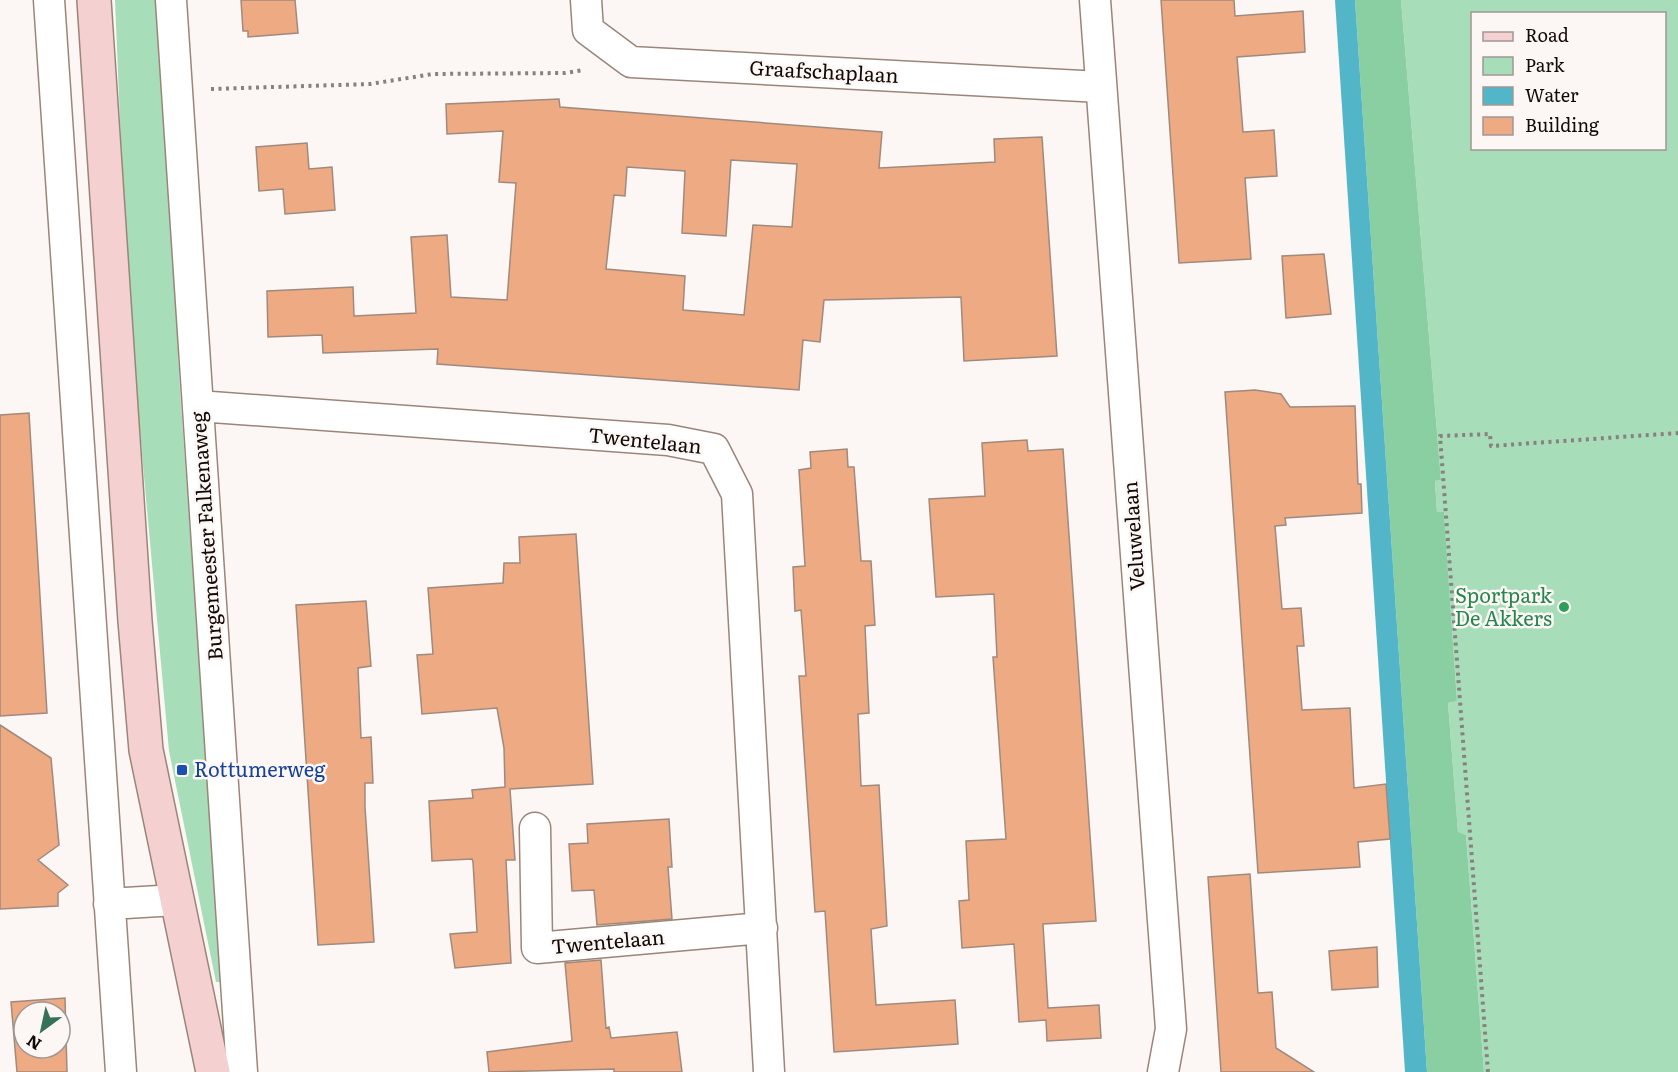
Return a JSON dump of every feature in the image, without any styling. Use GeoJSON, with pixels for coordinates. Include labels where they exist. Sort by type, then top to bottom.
{"type":"FeatureCollection","features":[{"type":"Feature","properties":{"kind":"street"},"geometry":{"type":"LineString","coordinates":[[49,0],[121,1072]]}},
{"type":"Feature","properties":{"kind":"street"},"geometry":{"type":"LineString","coordinates":[[94,0],[135,621],[146,750],[176,900],[197,987],[204,1040],[213,1072]]}},
{"type":"Feature","properties":{"kind":"street","name":"Burgemeester Falkenaweg"},"geometry":{"type":"LineString","coordinates":[[171,0],[242,1072]]}},
{"type":"Feature","properties":{"kind":"street"},"geometry":{"type":"LineString","coordinates":[[586,0],[588,30],[631,62]]}},
{"type":"Feature","properties":{"kind":"street","name":"Veluwelaan"},"geometry":{"type":"LineString","coordinates":[[1095,0],[1171,1029],[1163,1072]]}},
{"type":"Feature","properties":{"kind":"street","name":"Graafschaplaan"},"geometry":{"type":"LineString","coordinates":[[631,62],[1101,87]]}},
{"type":"Feature","properties":{"kind":"street","name":"Twentelaan"},"geometry":{"type":"LineString","coordinates":[[198,406],[668,441],[714,449],[737,494],[769,1072]]}},
{"type":"Feature","properties":{"kind":"street","name":"Twentelaan"},"geometry":{"type":"LineString","coordinates":[[535,828],[537,948],[762,928]]}},
{"type":"Feature","properties":{"kind":"street"},"geometry":{"type":"LineString","coordinates":[[109,904],[176,900]]}},
{"type":"Feature","properties":{"kind":"street"},"geometry":{"type":"LineString","coordinates":[[194,1072],[204,1040]]}},
{"type":"Feature","properties":{"kind":"path"},"geometry":{"type":"LineString","coordinates":[[177,91],[370,84],[433,74],[565,73],[631,62]]}},
{"type":"Feature","properties":{"kind":"path"},"geometry":{"type":"LineString","coordinates":[[1488,1072],[1440,436],[1490,434],[1491,446],[1678,433]]}},
{"type":"Feature","properties":{"kind":"green space"},"geometry":{"type":"Polygon","coordinates":[[[115,0],[161,0],[180,390],[222,982],[216,982],[169,751],[136,388],[122,169],[115,0]]]}},
{"type":"Feature","properties":{"kind":"green space"},"geometry":{"type":"Polygon","coordinates":[[[1355,0],[1401,0],[1441,480],[1435,481],[1437,512],[1444,512],[1457,701],[1448,703],[1458,832],[1466,835],[1484,1072],[1427,1072],[1355,0]]]}},
{"type":"Feature","properties":{"kind":"green space","name":"Sportpark De Akkers"},"geometry":{"type":"Polygon","coordinates":[[[1401,0],[1678,0],[1678,1072],[1484,1072],[1466,835],[1458,833],[1448,703],[1457,701],[1444,512],[1437,512],[1435,481],[1441,480],[1401,0]]]}},
{"type":"Feature","properties":{"kind":"water"},"geometry":{"type":"Polygon","coordinates":[[[1335,0],[1355,0],[1427,1072],[1405,1072],[1335,0]]]}},
{"type":"Feature","properties":{"kind":"building"},"geometry":{"type":"Polygon","coordinates":[[[241,0],[295,0],[298,33],[248,37],[248,31],[243,31],[241,0]]]}},
{"type":"Feature","properties":{"kind":"building"},"geometry":{"type":"Polygon","coordinates":[[[1161,0],[1234,0],[1235,16],[1303,11],[1305,52],[1237,57],[1243,132],[1274,130],[1277,176],[1245,178],[1251,259],[1179,263],[1161,0]]]}},
{"type":"Feature","properties":{"kind":"building"},"geometry":{"type":"Polygon","coordinates":[[[559,99],[560,107],[882,132],[879,168],[995,162],[994,139],[1042,137],[1057,356],[964,361],[961,297],[824,300],[820,342],[803,340],[799,390],[437,364],[438,349],[323,353],[322,335],[268,337],[267,291],[353,287],[354,316],[416,313],[411,237],[447,235],[451,297],[507,300],[516,183],[499,182],[503,131],[447,134],[446,104],[559,99]],[[731,160],[726,236],[682,233],[685,171],[627,167],[625,196],[614,195],[606,269],[685,276],[683,310],[744,315],[753,225],[792,227],[797,164],[731,160]]]}},
{"type":"Feature","properties":{"kind":"building"},"geometry":{"type":"Polygon","coordinates":[[[307,143],[309,169],[332,167],[335,210],[285,214],[283,189],[259,191],[256,147],[307,143]]]}},
{"type":"Feature","properties":{"kind":"building"},"geometry":{"type":"Polygon","coordinates":[[[1324,254],[1331,314],[1286,318],[1282,256],[1324,254]]]}},
{"type":"Feature","properties":{"kind":"building"},"geometry":{"type":"Polygon","coordinates":[[[1255,390],[1281,394],[1290,407],[1355,406],[1358,484],[1361,484],[1362,513],[1285,518],[1286,525],[1275,526],[1282,609],[1301,608],[1304,646],[1297,646],[1302,710],[1350,708],[1354,788],[1386,784],[1390,839],[1358,842],[1360,867],[1258,873],[1225,392],[1255,390]]]}},
{"type":"Feature","properties":{"kind":"building"},"geometry":{"type":"Polygon","coordinates":[[[29,413],[47,713],[0,716],[0,415],[29,413]]]}},
{"type":"Feature","properties":{"kind":"building"},"geometry":{"type":"Polygon","coordinates":[[[1027,440],[1028,451],[1063,449],[1096,921],[1043,924],[1048,1008],[1099,1005],[1101,1038],[1047,1041],[1046,1020],[1019,1022],[1014,944],[962,948],[959,901],[969,900],[966,841],[1006,839],[993,657],[997,657],[994,594],[936,597],[929,499],[985,496],[982,443],[1027,440]]]}},
{"type":"Feature","properties":{"kind":"building"},"geometry":{"type":"Polygon","coordinates":[[[847,449],[848,467],[854,467],[861,561],[871,561],[875,625],[865,626],[869,713],[858,714],[861,786],[879,785],[887,926],[871,929],[876,1005],[955,1000],[958,1044],[834,1052],[825,911],[815,912],[799,676],[806,676],[801,610],[795,611],[793,567],[805,566],[799,470],[811,468],[810,452],[847,449]]]}},
{"type":"Feature","properties":{"kind":"building"},"geometry":{"type":"Polygon","coordinates":[[[576,534],[593,784],[510,789],[515,860],[506,860],[511,963],[455,968],[450,934],[477,932],[473,862],[472,859],[432,861],[429,801],[473,798],[472,790],[505,787],[504,748],[497,708],[422,714],[417,655],[433,654],[428,588],[503,583],[504,563],[520,563],[519,537],[576,534]]]}},
{"type":"Feature","properties":{"kind":"building"},"geometry":{"type":"Polygon","coordinates":[[[366,601],[371,666],[358,668],[361,738],[371,737],[373,783],[365,783],[365,807],[374,942],[318,945],[296,605],[366,601]]]}},
{"type":"Feature","properties":{"kind":"building"},"geometry":{"type":"Polygon","coordinates":[[[0,725],[51,758],[59,845],[38,860],[68,885],[58,893],[58,906],[0,909],[0,725]]]}},
{"type":"Feature","properties":{"kind":"building"},"geometry":{"type":"Polygon","coordinates":[[[669,819],[672,867],[668,867],[672,919],[597,925],[594,890],[572,891],[569,844],[588,843],[587,824],[669,819]]]}},
{"type":"Feature","properties":{"kind":"building"},"geometry":{"type":"Polygon","coordinates":[[[1250,874],[1258,993],[1272,992],[1276,1048],[1314,1072],[1221,1072],[1208,877],[1250,874]]]}},
{"type":"Feature","properties":{"kind":"building"},"geometry":{"type":"Polygon","coordinates":[[[1377,947],[1378,987],[1332,990],[1329,951],[1377,947]]]}},
{"type":"Feature","properties":{"kind":"building"},"geometry":{"type":"Polygon","coordinates":[[[601,960],[606,1028],[609,1027],[611,1038],[677,1032],[682,1072],[614,1072],[614,1069],[489,1072],[487,1052],[572,1041],[565,963],[601,960]]]}},
{"type":"Feature","properties":{"kind":"building"},"geometry":{"type":"Polygon","coordinates":[[[65,998],[65,1000],[38,1000],[65,998]]]}},
{"type":"Feature","properties":{"kind":"building"},"geometry":{"type":"Polygon","coordinates":[[[16,1060],[67,1060],[67,1072],[17,1072],[16,1060]]]}},
{"type":"Feature","properties":{"kind":"place","name":"Sportpark De Akkers"},"geometry":{"type":"Point","coordinates":[1564,607]}},
{"type":"Feature","properties":{"kind":"place","name":"Rottumerweg"},"geometry":{"type":"Point","coordinates":[182,770]}}]}
